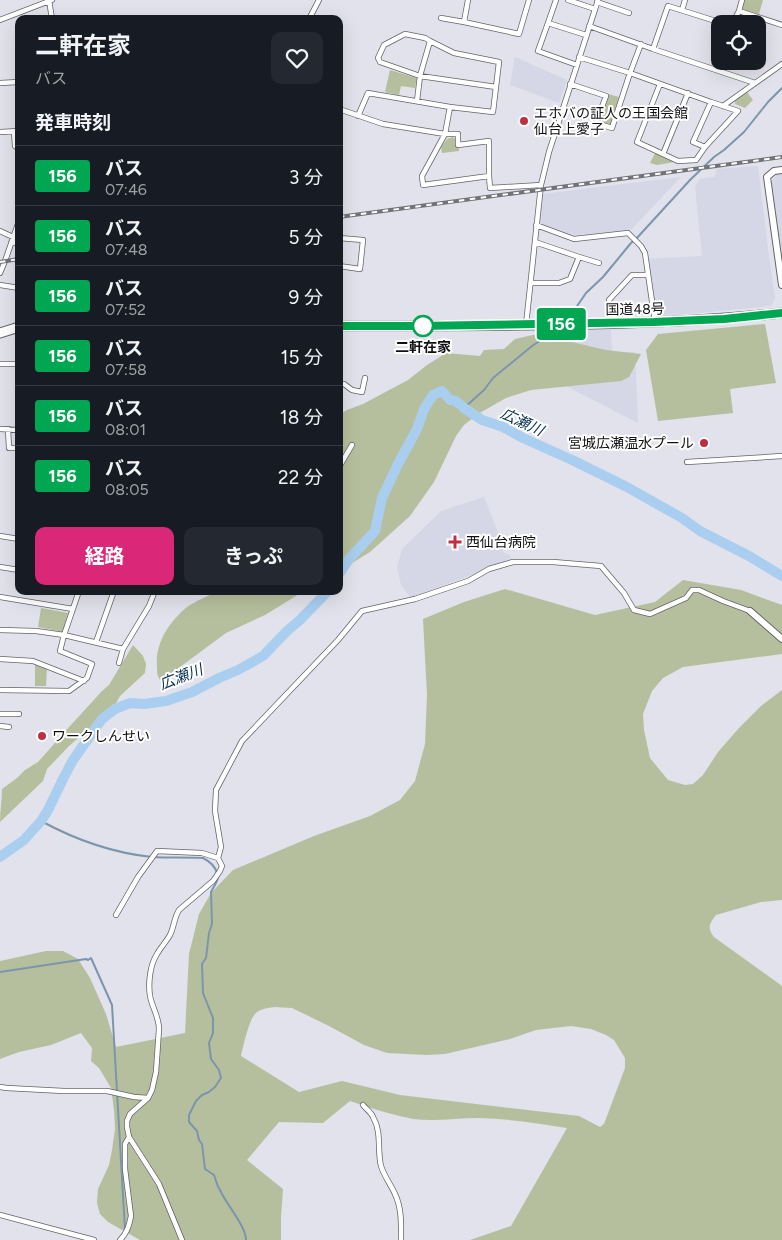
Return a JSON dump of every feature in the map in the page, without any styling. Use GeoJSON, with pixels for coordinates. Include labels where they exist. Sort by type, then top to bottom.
{"type":"FeatureCollection","features":[{"type":"Feature","properties":{"kind":"highway","name":"国道48号"},"geometry":{"type":"LineString","coordinates":[[343,326],[654,322],[724,319],[782,313]]}},
{"type":"Feature","properties":{"kind":"highway"},"geometry":{"type":"LineString","coordinates":[[0,333],[15,328]]}},
{"type":"Feature","properties":{"kind":"street"},"geometry":{"type":"LineString","coordinates":[[0,20],[50,0],[52,15]]}},
{"type":"Feature","properties":{"kind":"street"},"geometry":{"type":"LineString","coordinates":[[311,15],[319,0]]}},
{"type":"Feature","properties":{"kind":"street"},"geometry":{"type":"LineString","coordinates":[[464,22],[468,0]]}},
{"type":"Feature","properties":{"kind":"street"},"geometry":{"type":"LineString","coordinates":[[441,18],[519,34],[529,0]]}},
{"type":"Feature","properties":{"kind":"street"},"geometry":{"type":"LineString","coordinates":[[556,0],[538,52],[577,64]]}},
{"type":"Feature","properties":{"kind":"street"},"geometry":{"type":"LineString","coordinates":[[568,0],[595,9]]}},
{"type":"Feature","properties":{"kind":"street"},"geometry":{"type":"LineString","coordinates":[[682,10],[685,0]]}},
{"type":"Feature","properties":{"kind":"street"},"geometry":{"type":"LineString","coordinates":[[737,15],[742,0]]}},
{"type":"Feature","properties":{"kind":"street"},"geometry":{"type":"LineString","coordinates":[[526,324],[541,185],[549,152],[597,1],[629,13]]}},
{"type":"Feature","properties":{"kind":"street"},"geometry":{"type":"LineString","coordinates":[[653,49],[668,6],[711,19]]}},
{"type":"Feature","properties":{"kind":"street"},"geometry":{"type":"LineString","coordinates":[[739,11],[782,25]]}},
{"type":"Feature","properties":{"kind":"street"},"geometry":{"type":"LineString","coordinates":[[548,23],[586,35]]}},
{"type":"Feature","properties":{"kind":"street"},"geometry":{"type":"LineString","coordinates":[[589,26],[755,83]]}},
{"type":"Feature","properties":{"kind":"street"},"geometry":{"type":"LineString","coordinates":[[358,116],[368,93],[450,107],[493,112],[496,87],[499,62],[454,53],[425,38],[405,34],[384,45],[378,58],[380,62],[420,76],[496,87]]}},
{"type":"Feature","properties":{"kind":"street"},"geometry":{"type":"LineString","coordinates":[[416,101],[420,76],[430,41]]}},
{"type":"Feature","properties":{"kind":"street"},"geometry":{"type":"LineString","coordinates":[[570,84],[606,96],[596,123],[612,128],[641,44]]}},
{"type":"Feature","properties":{"kind":"street"},"geometry":{"type":"LineString","coordinates":[[579,57],[630,73],[738,111],[705,147],[696,160],[678,161],[636,142],[660,84]]}},
{"type":"Feature","properties":{"kind":"street"},"geometry":{"type":"LineString","coordinates":[[723,106],[782,64]]}},
{"type":"Feature","properties":{"kind":"street"},"geometry":{"type":"LineString","coordinates":[[0,84],[15,82]]}},
{"type":"Feature","properties":{"kind":"street"},"geometry":{"type":"LineString","coordinates":[[663,154],[688,93]]}},
{"type":"Feature","properties":{"kind":"street"},"geometry":{"type":"LineString","coordinates":[[705,147],[693,142],[711,102]]}},
{"type":"Feature","properties":{"kind":"street"},"geometry":{"type":"LineString","coordinates":[[450,107],[445,134],[422,176],[423,185],[490,176]]}},
{"type":"Feature","properties":{"kind":"street"},"geometry":{"type":"LineString","coordinates":[[343,110],[383,124],[445,134],[458,134],[458,145],[489,141],[490,188],[541,185]]}},
{"type":"Feature","properties":{"kind":"street"},"geometry":{"type":"LineString","coordinates":[[0,132],[15,132]]}},
{"type":"Feature","properties":{"kind":"street"},"geometry":{"type":"LineString","coordinates":[[782,170],[774,171],[768,177],[782,285]]}},
{"type":"Feature","properties":{"kind":"street"},"geometry":{"type":"LineString","coordinates":[[536,225],[574,239],[628,233],[645,252],[654,322]]}},
{"type":"Feature","properties":{"kind":"street"},"geometry":{"type":"LineString","coordinates":[[0,231],[13,237]]}},
{"type":"Feature","properties":{"kind":"street"},"geometry":{"type":"LineString","coordinates":[[0,273],[15,232]]}},
{"type":"Feature","properties":{"kind":"street"},"geometry":{"type":"LineString","coordinates":[[343,238],[363,240],[360,269],[343,267]]}},
{"type":"Feature","properties":{"kind":"street"},"geometry":{"type":"LineString","coordinates":[[11,243],[15,242]]}},
{"type":"Feature","properties":{"kind":"street"},"geometry":{"type":"LineString","coordinates":[[535,242],[599,263]]}},
{"type":"Feature","properties":{"kind":"street"},"geometry":{"type":"LineString","coordinates":[[531,283],[559,283],[570,279],[579,257]]}},
{"type":"Feature","properties":{"kind":"street"},"geometry":{"type":"LineString","coordinates":[[609,323],[609,300],[632,275],[648,275]]}},
{"type":"Feature","properties":{"kind":"street"},"geometry":{"type":"LineString","coordinates":[[0,285],[15,287]]}},
{"type":"Feature","properties":{"kind":"street"},"geometry":{"type":"LineString","coordinates":[[0,364],[15,364]]}},
{"type":"Feature","properties":{"kind":"street"},"geometry":{"type":"LineString","coordinates":[[343,384],[352,390],[362,392],[365,378]]}},
{"type":"Feature","properties":{"kind":"street"},"geometry":{"type":"LineString","coordinates":[[8,429],[9,448],[15,448]]}},
{"type":"Feature","properties":{"kind":"street"},"geometry":{"type":"LineString","coordinates":[[0,430],[15,430]]}},
{"type":"Feature","properties":{"kind":"street"},"geometry":{"type":"LineString","coordinates":[[343,460],[352,445]]}},
{"type":"Feature","properties":{"kind":"street"},"geometry":{"type":"LineString","coordinates":[[688,462],[782,456]]}},
{"type":"Feature","properties":{"kind":"street"},"geometry":{"type":"LineString","coordinates":[[0,536],[15,538]]}},
{"type":"Feature","properties":{"kind":"street"},"geometry":{"type":"LineString","coordinates":[[182,1240],[154,1176],[129,1138],[127,1127],[128,1117],[148,1098],[154,1083],[160,1036],[159,1024],[149,988],[152,962],[171,933],[176,914],[179,910],[209,886],[219,874],[222,866],[218,858],[221,847],[215,811],[216,790],[242,741],[338,640],[362,611],[415,599],[468,581],[489,569],[513,562],[553,562],[601,566],[624,593],[634,610],[650,614],[686,598],[692,590],[699,590],[750,611],[782,639]]}},
{"type":"Feature","properties":{"kind":"street"},"geometry":{"type":"LineString","coordinates":[[0,567],[15,569]]}},
{"type":"Feature","properties":{"kind":"street"},"geometry":{"type":"LineString","coordinates":[[0,690],[69,691],[88,678],[92,664],[60,651],[78,595]]}},
{"type":"Feature","properties":{"kind":"street"},"geometry":{"type":"LineString","coordinates":[[96,642],[113,595]]}},
{"type":"Feature","properties":{"kind":"street"},"geometry":{"type":"LineString","coordinates":[[119,663],[123,649],[154,595]]}},
{"type":"Feature","properties":{"kind":"street"},"geometry":{"type":"LineString","coordinates":[[0,597],[73,610]]}},
{"type":"Feature","properties":{"kind":"street"},"geometry":{"type":"LineString","coordinates":[[0,630],[36,631],[64,635],[123,649]]}},
{"type":"Feature","properties":{"kind":"street"},"geometry":{"type":"LineString","coordinates":[[0,660],[33,661],[84,681]]}},
{"type":"Feature","properties":{"kind":"street"},"geometry":{"type":"LineString","coordinates":[[0,714],[19,714]]}},
{"type":"Feature","properties":{"kind":"street"},"geometry":{"type":"LineString","coordinates":[[0,726],[9,727]]}},
{"type":"Feature","properties":{"kind":"street"},"geometry":{"type":"LineString","coordinates":[[116,915],[138,877],[157,851],[202,853],[218,858]]}},
{"type":"Feature","properties":{"kind":"street"},"geometry":{"type":"LineString","coordinates":[[0,1087],[107,1091],[148,1098]]}},
{"type":"Feature","properties":{"kind":"street"},"geometry":{"type":"LineString","coordinates":[[363,1105],[372,1115],[378,1129],[381,1164],[401,1211],[401,1240]]}},
{"type":"Feature","properties":{"kind":"street"},"geometry":{"type":"LineString","coordinates":[[120,1240],[130,1224],[130,1204],[125,1169],[125,1144],[129,1138]]}},
{"type":"Feature","properties":{"kind":"street"},"geometry":{"type":"LineString","coordinates":[[0,1215],[94,1240]]}},
{"type":"Feature","properties":{"kind":"shaded area"},"geometry":{"type":"Polygon","coordinates":[[[515,57],[567,80],[559,103],[510,85],[515,57]]]}},
{"type":"Feature","properties":{"kind":"shaded area"},"geometry":{"type":"Polygon","coordinates":[[[758,166],[775,298],[771,306],[655,317],[647,259],[702,256],[695,186],[700,179],[714,177],[717,169],[758,166]]]}},
{"type":"Feature","properties":{"kind":"shaded area"},"geometry":{"type":"Polygon","coordinates":[[[777,174],[782,174],[782,257],[770,184],[777,174]]]}},
{"type":"Feature","properties":{"kind":"shaded area"},"geometry":{"type":"Polygon","coordinates":[[[681,177],[631,230],[574,235],[540,224],[542,194],[681,177]]]}},
{"type":"Feature","properties":{"kind":"shaded area"},"geometry":{"type":"Polygon","coordinates":[[[565,329],[611,330],[612,352],[635,352],[638,423],[562,384],[566,363],[565,329]]]}},
{"type":"Feature","properties":{"kind":"shaded area","name":"西仙台病院"},"geometry":{"type":"Polygon","coordinates":[[[484,497],[504,553],[510,555],[510,560],[411,598],[401,585],[397,567],[402,549],[441,511],[484,497]]]}},
{"type":"Feature","properties":{"kind":"green space"},"geometry":{"type":"Polygon","coordinates":[[[743,0],[763,0],[759,14],[744,10],[741,6],[743,0]]]}},
{"type":"Feature","properties":{"kind":"green space"},"geometry":{"type":"Polygon","coordinates":[[[390,70],[417,78],[415,88],[401,86],[399,95],[385,92],[390,70]]]}},
{"type":"Feature","properties":{"kind":"green space"},"geometry":{"type":"Polygon","coordinates":[[[747,92],[753,100],[745,108],[735,104],[735,100],[747,92]]]}},
{"type":"Feature","properties":{"kind":"green space"},"geometry":{"type":"Polygon","coordinates":[[[608,94],[619,97],[610,126],[599,123],[608,94]]]}},
{"type":"Feature","properties":{"kind":"green space"},"geometry":{"type":"Polygon","coordinates":[[[453,137],[455,139],[455,146],[459,148],[459,151],[442,153],[441,147],[447,139],[453,137]]]}},
{"type":"Feature","properties":{"kind":"green space"},"geometry":{"type":"Polygon","coordinates":[[[655,153],[675,162],[657,165],[650,163],[655,153]]]}},
{"type":"Feature","properties":{"kind":"green space"},"geometry":{"type":"Polygon","coordinates":[[[765,324],[776,383],[730,389],[733,413],[658,421],[646,350],[658,334],[765,324]]]}},
{"type":"Feature","properties":{"kind":"green space"},"geometry":{"type":"Polygon","coordinates":[[[537,334],[606,350],[641,354],[629,377],[621,381],[531,390],[506,398],[478,414],[464,425],[456,436],[434,482],[410,516],[370,552],[343,569],[343,412],[408,380],[446,353],[480,356],[484,350],[504,349],[515,339],[537,334]]]}},
{"type":"Feature","properties":{"kind":"green space"},"geometry":{"type":"Polygon","coordinates":[[[683,580],[741,590],[782,605],[782,654],[683,667],[663,678],[652,691],[643,714],[644,730],[650,758],[668,780],[685,785],[693,784],[703,775],[718,752],[739,728],[761,706],[782,690],[782,900],[761,902],[716,915],[710,924],[710,931],[714,937],[782,986],[782,1240],[470,1240],[511,1226],[567,1128],[490,1119],[413,1119],[350,1101],[323,1123],[279,1122],[247,1160],[283,1189],[281,1240],[140,1240],[108,1222],[100,1214],[97,1203],[98,1189],[109,1165],[115,1129],[111,1088],[99,1068],[91,1061],[92,1048],[81,1033],[51,1045],[19,1052],[0,1059],[0,961],[46,951],[63,951],[78,959],[90,978],[106,1014],[116,1047],[185,1033],[189,954],[199,914],[211,893],[233,870],[314,836],[370,816],[400,800],[415,781],[425,744],[427,695],[423,619],[464,602],[505,589],[595,615],[655,602],[683,580]],[[274,1007],[257,1012],[248,1028],[241,1056],[299,1092],[342,1081],[400,1095],[579,1116],[600,1127],[604,1124],[625,1068],[625,1058],[614,1040],[591,1029],[571,1026],[536,1030],[510,1039],[445,1054],[387,1053],[364,1045],[292,1008],[274,1007]]]}},
{"type":"Feature","properties":{"kind":"green space"},"geometry":{"type":"Polygon","coordinates":[[[210,595],[298,595],[265,615],[226,633],[161,681],[157,673],[157,658],[164,634],[174,619],[187,607],[210,595]]]}},
{"type":"Feature","properties":{"kind":"green space"},"geometry":{"type":"Polygon","coordinates":[[[41,608],[68,613],[63,632],[38,627],[41,608]]]}},
{"type":"Feature","properties":{"kind":"green space"},"geometry":{"type":"Polygon","coordinates":[[[133,645],[143,656],[146,664],[145,673],[120,696],[114,707],[69,746],[47,769],[43,781],[0,822],[2,789],[38,762],[109,685],[133,645]]]}},
{"type":"Feature","properties":{"kind":"green space"},"geometry":{"type":"Polygon","coordinates":[[[35,664],[47,668],[46,686],[35,686],[35,664]]]}},
{"type":"Feature","properties":{"kind":"waterway"},"geometry":{"type":"LineString","coordinates":[[571,315],[586,293],[603,277],[631,243],[690,180],[744,132],[782,88]]}},
{"type":"Feature","properties":{"kind":"waterway"},"geometry":{"type":"LineString","coordinates":[[464,408],[484,390],[493,378],[532,346],[561,330]]}},
{"type":"Feature","properties":{"kind":"waterway","name":"広瀬川"},"geometry":{"type":"LineString","coordinates":[[343,568],[375,531],[382,498],[417,429],[424,409],[433,395],[442,391],[450,400],[456,401],[482,420],[503,427],[625,486],[682,518],[700,531],[749,556],[782,576]]}},
{"type":"Feature","properties":{"kind":"waterway","name":"広瀬川"},"geometry":{"type":"LineString","coordinates":[[0,857],[24,840],[41,821],[73,760],[102,719],[115,709],[130,703],[144,704],[166,701],[192,692],[238,670],[263,656],[324,595]]}},
{"type":"Feature","properties":{"kind":"waterway"},"geometry":{"type":"LineString","coordinates":[[41,821],[81,840],[109,849],[152,857],[203,858],[212,864],[217,873]]}},
{"type":"Feature","properties":{"kind":"waterway"},"geometry":{"type":"LineString","coordinates":[[218,878],[211,892],[212,924],[206,958],[202,964],[203,993],[213,1018],[213,1033],[209,1043],[211,1059],[219,1070],[221,1078],[215,1087],[196,1101],[189,1115],[189,1122],[197,1131],[202,1144],[205,1169],[214,1175],[218,1187],[243,1228],[246,1240]]}},
{"type":"Feature","properties":{"kind":"waterway"},"geometry":{"type":"LineString","coordinates":[[0,972],[88,960],[91,958],[112,1005],[125,1230]]}},
{"type":"Feature","properties":{"kind":"railway"},"geometry":{"type":"LineString","coordinates":[[343,216],[782,157]]}},
{"type":"Feature","properties":{"kind":"railway"},"geometry":{"type":"LineString","coordinates":[[0,262],[15,260]]}},
{"type":"Feature","properties":{"kind":"bus line","name":"156"},"geometry":{"type":"LineString","coordinates":[[343,326],[654,322],[724,319],[782,313]]}},
{"type":"Feature","properties":{"kind":"place","name":"エホバの証人の王国会館 仙台上愛子"},"geometry":{"type":"Point","coordinates":[524,121]}},
{"type":"Feature","properties":{"kind":"place","name":"二軒在家"},"geometry":{"type":"Point","coordinates":[423,326]}},
{"type":"Feature","properties":{"kind":"place","name":"宮城広瀬温水プール"},"geometry":{"type":"Point","coordinates":[704,443]}},
{"type":"Feature","properties":{"kind":"place","name":"西仙台病院"},"geometry":{"type":"Point","coordinates":[455,542]}},
{"type":"Feature","properties":{"kind":"place","name":"ワークしんせい"},"geometry":{"type":"Point","coordinates":[42,736]}}]}
